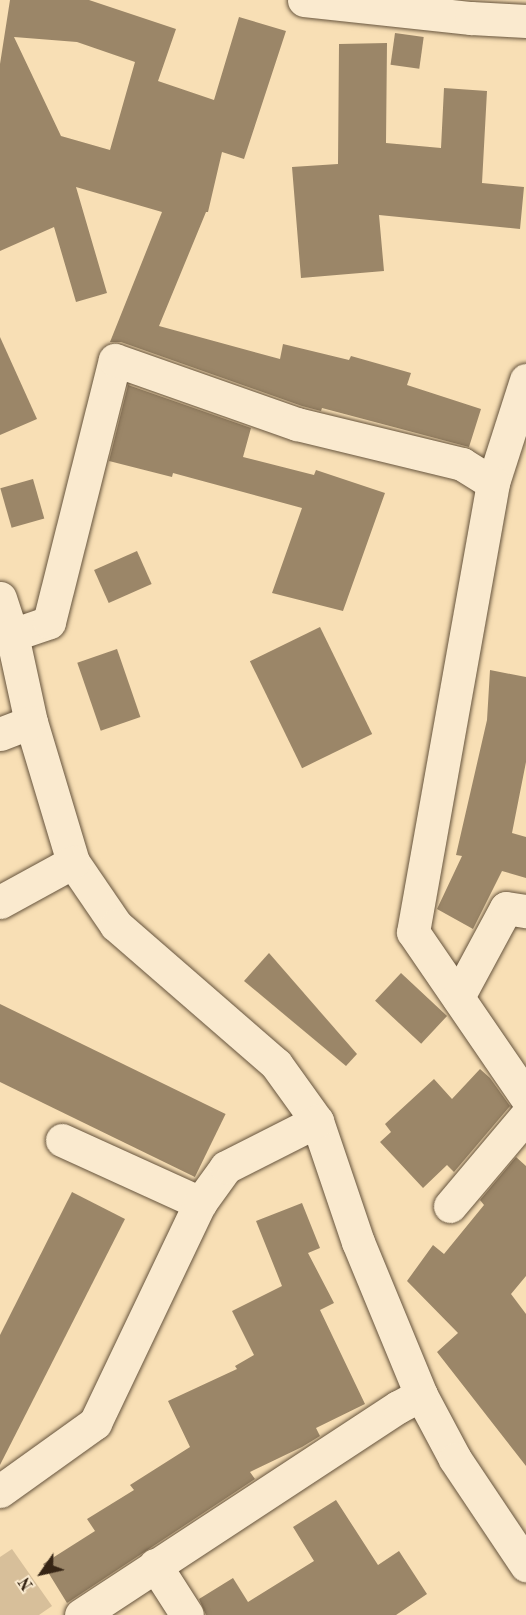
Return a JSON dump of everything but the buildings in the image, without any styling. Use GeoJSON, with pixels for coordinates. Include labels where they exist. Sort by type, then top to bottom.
{"type":"FeatureCollection","features":[{"type":"Feature","properties":{"kind":"street"},"geometry":{"type":"LineString","coordinates":[[304,0],[471,18],[526,21]]}},
{"type":"Feature","properties":{"kind":"street"},"geometry":{"type":"LineString","coordinates":[[12,635],[49,622],[115,360],[297,424],[462,464],[493,483]]}},
{"type":"Feature","properties":{"kind":"street"},"geometry":{"type":"LineString","coordinates":[[526,380],[493,483],[413,932],[526,1097]]}},
{"type":"Feature","properties":{"kind":"street"},"geometry":{"type":"LineString","coordinates":[[0,598],[12,635],[31,722],[73,862],[116,925],[276,1064],[317,1121],[358,1242],[421,1395],[455,1459],[526,1566]]}},
{"type":"Feature","properties":{"kind":"street"},"geometry":{"type":"LineString","coordinates":[[0,734],[31,722]]}},
{"type":"Feature","properties":{"kind":"street"},"geometry":{"type":"LineString","coordinates":[[0,902],[73,862]]}},
{"type":"Feature","properties":{"kind":"street"},"geometry":{"type":"LineString","coordinates":[[458,997],[506,908],[526,910]]}},
{"type":"Feature","properties":{"kind":"street"},"geometry":{"type":"LineString","coordinates":[[450,1206],[526,1116]]}},
{"type":"Feature","properties":{"kind":"street"},"geometry":{"type":"LineString","coordinates":[[0,1491],[95,1423],[200,1203],[226,1167],[317,1121]]}},
{"type":"Feature","properties":{"kind":"street"},"geometry":{"type":"LineString","coordinates":[[62,1140],[200,1203]]}},
{"type":"Feature","properties":{"kind":"street"},"geometry":{"type":"LineString","coordinates":[[81,1615],[398,1407],[421,1395]]}},
{"type":"Feature","properties":{"kind":"street"},"geometry":{"type":"LineString","coordinates":[[155,1565],[187,1615]]}},
{"type":"Feature","properties":{"kind":"shaded area"},"geometry":{"type":"Polygon","coordinates":[[[12,1549],[52,1606],[39,1615],[0,1615],[0,1557],[12,1549]]]}}]}
